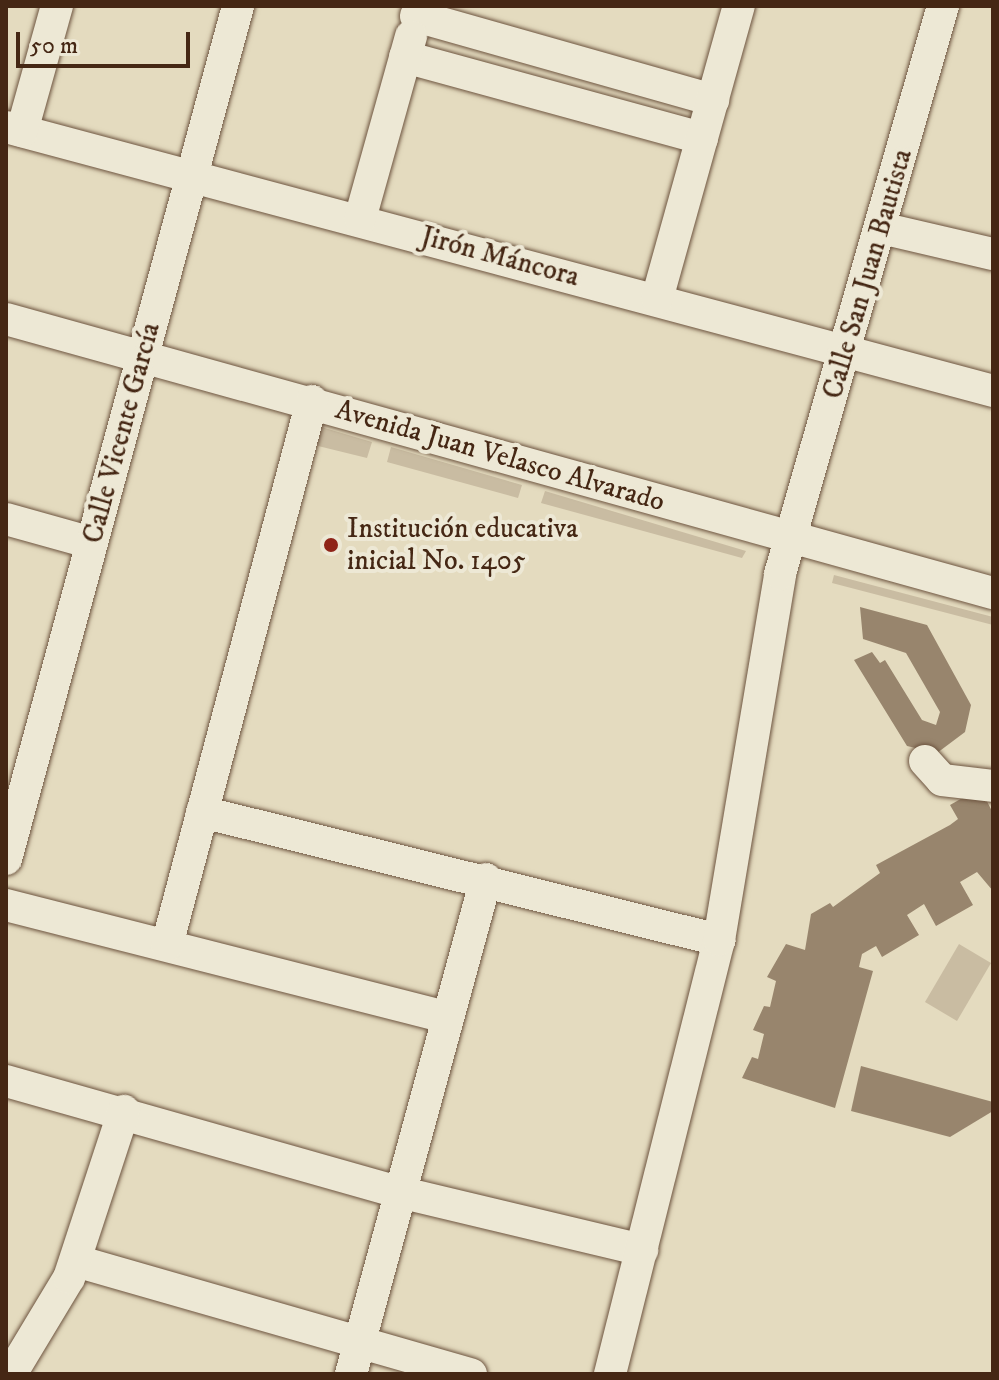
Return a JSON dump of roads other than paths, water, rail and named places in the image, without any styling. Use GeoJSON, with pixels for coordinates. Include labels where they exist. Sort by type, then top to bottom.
{"type":"FeatureCollection","features":[{"type":"Feature","properties":{"kind":"street"},"geometry":{"type":"LineString","coordinates":[[14,129],[57,6]]}},
{"type":"Feature","properties":{"kind":"street","name":"Calle Vicente García"},"geometry":{"type":"LineString","coordinates":[[6,859],[238,6]]}},
{"type":"Feature","properties":{"kind":"street"},"geometry":{"type":"LineString","coordinates":[[657,299],[739,6]]}},
{"type":"Feature","properties":{"kind":"street","name":"Calle San Juan Bautista"},"geometry":{"type":"LineString","coordinates":[[610,1374],[719,940],[789,540],[848,351],[943,6]]}},
{"type":"Feature","properties":{"kind":"street"},"geometry":{"type":"LineString","coordinates":[[360,219],[418,11],[713,100]]}},
{"type":"Feature","properties":{"kind":"street"},"geometry":{"type":"LineString","coordinates":[[405,57],[702,138]]}},
{"type":"Feature","properties":{"kind":"street","name":"Jirón Máncora"},"geometry":{"type":"LineString","coordinates":[[14,129],[190,181],[360,219],[993,391]]}},
{"type":"Feature","properties":{"kind":"street"},"geometry":{"type":"LineString","coordinates":[[881,228],[993,254]]}},
{"type":"Feature","properties":{"kind":"street","name":"Avenida Juan Velasco Alvarado"},"geometry":{"type":"LineString","coordinates":[[6,319],[312,401],[789,540],[993,593]]}},
{"type":"Feature","properties":{"kind":"street"},"geometry":{"type":"LineString","coordinates":[[167,945],[312,401]]}},
{"type":"Feature","properties":{"kind":"street"},"geometry":{"type":"LineString","coordinates":[[6,519],[92,543]]}},
{"type":"Feature","properties":{"kind":"street"},"geometry":{"type":"LineString","coordinates":[[925,761],[942,780],[993,786]]}},
{"type":"Feature","properties":{"kind":"street"},"geometry":{"type":"LineString","coordinates":[[202,812],[486,879],[719,940]]}},
{"type":"Feature","properties":{"kind":"street"},"geometry":{"type":"LineString","coordinates":[[356,1359],[486,879]]}},
{"type":"Feature","properties":{"kind":"street"},"geometry":{"type":"LineString","coordinates":[[6,905],[448,1018]]}},
{"type":"Feature","properties":{"kind":"street"},"geometry":{"type":"LineString","coordinates":[[6,1081],[124,1111],[403,1193],[642,1250]]}},
{"type":"Feature","properties":{"kind":"street"},"geometry":{"type":"LineString","coordinates":[[11,1374],[76,1261],[124,1111]]}},
{"type":"Feature","properties":{"kind":"street"},"geometry":{"type":"LineString","coordinates":[[76,1261],[356,1359],[471,1374]]}},
{"type":"Feature","properties":{"kind":"place","name":"Institución educativa inicial No. 1405"},"geometry":{"type":"Point","coordinates":[331,545]}}]}
